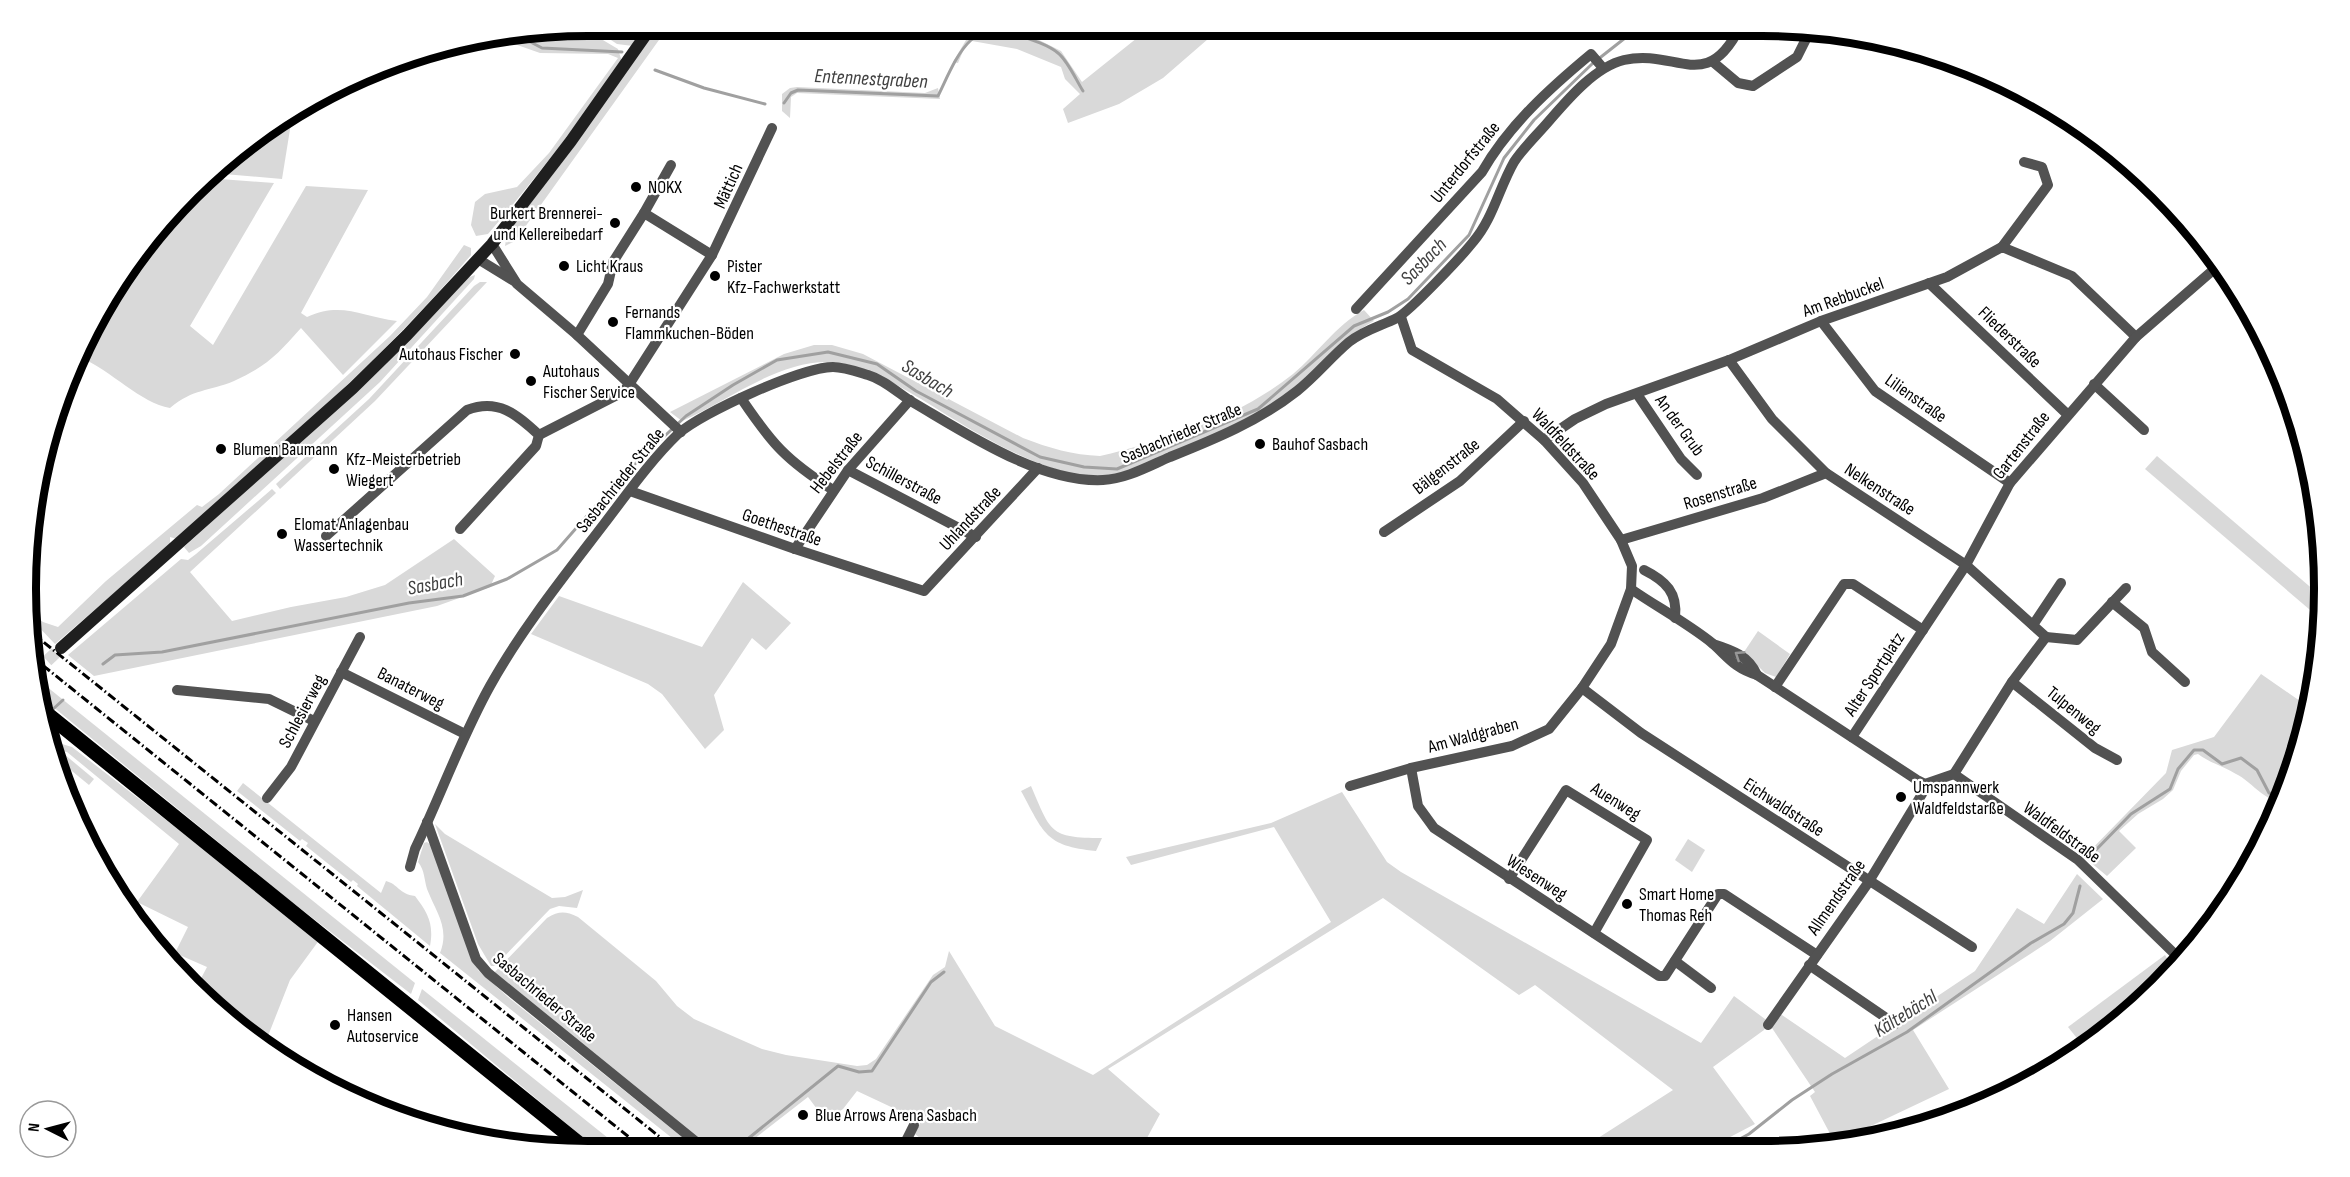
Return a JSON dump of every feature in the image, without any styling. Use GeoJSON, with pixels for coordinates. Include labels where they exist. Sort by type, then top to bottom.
{"type":"FeatureCollection","features":[{"type":"Feature","properties":{"kind":"main road"},"geometry":{"type":"LineString","coordinates":[[56,729],[576,1141]]}},
{"type":"Feature","properties":{"kind":"street"},"geometry":{"type":"LineString","coordinates":[[61,648],[353,388],[478,260],[571,141],[645,36]]}},
{"type":"Feature","properties":{"kind":"street"},"geometry":{"type":"LineString","coordinates":[[1736,36],[1713,62],[1738,83],[1753,86],[1797,57],[1806,38]]}},
{"type":"Feature","properties":{"kind":"street","name":"Unterdorfstraße"},"geometry":{"type":"LineString","coordinates":[[1356,309],[1482,172],[1497,146],[1535,104],[1591,54],[1599,63]]}},
{"type":"Feature","properties":{"kind":"street","name":"Sasbachrieder Straße"},"geometry":{"type":"LineString","coordinates":[[410,867],[415,849],[465,734],[492,682],[564,576],[679,430],[741,398],[787,378],[832,367],[874,376],[910,400],[984,442],[1062,477],[1106,480],[1146,468],[1265,414],[1299,390],[1351,340],[1372,327],[1401,317],[1476,239],[1515,161],[1599,63],[1639,58],[1696,65],[1713,62]]}},
{"type":"Feature","properties":{"kind":"street","name":"Mättich"},"geometry":{"type":"LineString","coordinates":[[539,435],[623,392],[630,383],[712,255],[772,129]]}},
{"type":"Feature","properties":{"kind":"street"},"geometry":{"type":"LineString","coordinates":[[2024,162],[2042,167],[2048,185],[2002,247],[2072,276],[2136,337]]}},
{"type":"Feature","properties":{"kind":"street"},"geometry":{"type":"LineString","coordinates":[[577,335],[608,284],[613,262],[671,165]]}},
{"type":"Feature","properties":{"kind":"street"},"geometry":{"type":"LineString","coordinates":[[644,213],[712,255]]}},
{"type":"Feature","properties":{"kind":"street"},"geometry":{"type":"LineString","coordinates":[[492,244],[517,284]]}},
{"type":"Feature","properties":{"kind":"street","name":"Am Rebbuckel"},"geometry":{"type":"LineString","coordinates":[[1544,440],[1575,419],[1606,404],[1729,360],[1821,321],[1929,283],[2002,247]]}},
{"type":"Feature","properties":{"kind":"street"},"geometry":{"type":"LineString","coordinates":[[478,260],[517,284],[577,335],[679,430]]}},
{"type":"Feature","properties":{"kind":"street","name":"Gartenstraße"},"geometry":{"type":"LineString","coordinates":[[1966,565],[2010,483],[2067,414],[2136,337],[2213,270]]}},
{"type":"Feature","properties":{"kind":"street","name":"Fliederstraße"},"geometry":{"type":"LineString","coordinates":[[1929,283],[2067,414]]}},
{"type":"Feature","properties":{"kind":"street","name":"Waldfeldstraße"},"geometry":{"type":"LineString","coordinates":[[1401,317],[1413,350],[1497,399],[1544,440],[1583,483],[1621,540],[1632,566],[1631,589]]}},
{"type":"Feature","properties":{"kind":"street","name":"Lilienstraße"},"geometry":{"type":"LineString","coordinates":[[1821,321],[1875,391],[2010,483]]}},
{"type":"Feature","properties":{"kind":"street","name":"Nelkenstraße"},"geometry":{"type":"LineString","coordinates":[[1729,360],[1772,419],[1826,473],[1966,565],[2046,637]]}},
{"type":"Feature","properties":{"kind":"street"},"geometry":{"type":"LineString","coordinates":[[2094,384],[2144,430]]}},
{"type":"Feature","properties":{"kind":"street","name":"An der Grub"},"geometry":{"type":"LineString","coordinates":[[1637,394],[1681,459],[1696,475]]}},
{"type":"Feature","properties":{"kind":"street"},"geometry":{"type":"LineString","coordinates":[[741,398],[768,439],[795,466],[833,490]]}},
{"type":"Feature","properties":{"kind":"street","name":"Hebelstraße"},"geometry":{"type":"LineString","coordinates":[[795,549],[848,470],[910,400]]}},
{"type":"Feature","properties":{"kind":"street"},"geometry":{"type":"LineString","coordinates":[[326,536],[467,410],[478,406],[501,406],[512,412],[539,435],[536,446],[460,529]]}},
{"type":"Feature","properties":{"kind":"street","name":"Bälgenstraße"},"geometry":{"type":"LineString","coordinates":[[1384,532],[1460,481],[1524,421]]}},
{"type":"Feature","properties":{"kind":"street","name":"Uhlandstraße"},"geometry":{"type":"LineString","coordinates":[[924,591],[1038,468]]}},
{"type":"Feature","properties":{"kind":"street","name":"Schillerstraße"},"geometry":{"type":"LineString","coordinates":[[848,470],[976,537]]}},
{"type":"Feature","properties":{"kind":"street","name":"Rosenstraße"},"geometry":{"type":"LineString","coordinates":[[1621,540],[1763,498],[1826,473]]}},
{"type":"Feature","properties":{"kind":"street","name":"Goethestraße"},"geometry":{"type":"LineString","coordinates":[[630,491],[924,591]]}},
{"type":"Feature","properties":{"kind":"street","name":"Alter Sportplatz"},"geometry":{"type":"LineString","coordinates":[[1852,737],[1966,565]]}},
{"type":"Feature","properties":{"kind":"street"},"geometry":{"type":"LineString","coordinates":[[1644,570],[1672,590],[1677,603],[1675,618]]}},
{"type":"Feature","properties":{"kind":"street"},"geometry":{"type":"LineString","coordinates":[[2033,625],[2061,583]]}},
{"type":"Feature","properties":{"kind":"street","name":"Alter Sportplatz"},"geometry":{"type":"LineString","coordinates":[[1775,687],[1844,584],[1853,584],[1923,630]]}},
{"type":"Feature","properties":{"kind":"street"},"geometry":{"type":"LineString","coordinates":[[1631,589],[1713,644],[1724,657],[1744,671],[1757,675],[1925,784],[1954,774],[2012,682],[2046,637],[2077,639],[2126,588]]}},
{"type":"Feature","properties":{"kind":"street","name":"Am Waldgraben"},"geometry":{"type":"LineString","coordinates":[[1350,786],[1411,768],[1515,745],[1548,729],[1582,688],[1611,644],[1631,589]]}},
{"type":"Feature","properties":{"kind":"street"},"geometry":{"type":"LineString","coordinates":[[2112,602],[2144,628],[2152,652],[2185,682]]}},
{"type":"Feature","properties":{"kind":"street","name":"Schlesierweg"},"geometry":{"type":"LineString","coordinates":[[267,798],[291,766],[360,637]]}},
{"type":"Feature","properties":{"kind":"street","name":"Banaterweg"},"geometry":{"type":"LineString","coordinates":[[341,672],[465,734]]}},
{"type":"Feature","properties":{"kind":"street","name":"Tulpenweg"},"geometry":{"type":"LineString","coordinates":[[2012,682],[2095,748],[2117,760]]}},
{"type":"Feature","properties":{"kind":"street","name":"Eichwaldstraße"},"geometry":{"type":"LineString","coordinates":[[1582,688],[1641,733],[1868,883],[1972,947]]}},
{"type":"Feature","properties":{"kind":"street"},"geometry":{"type":"LineString","coordinates":[[177,690],[269,699],[314,721]]}},
{"type":"Feature","properties":{"kind":"street","name":"Wiesenweg"},"geometry":{"type":"LineString","coordinates":[[1411,768],[1418,806],[1434,828],[1659,976],[1665,976],[1718,894],[1724,894],[1816,955]]}},
{"type":"Feature","properties":{"kind":"street","name":"Waldfeldstraße"},"geometry":{"type":"LineString","coordinates":[[1954,774],[2078,860],[2175,955]]}},
{"type":"Feature","properties":{"kind":"street","name":"Allmendstraße"},"geometry":{"type":"LineString","coordinates":[[1768,1025],[1868,883],[1922,794],[1925,784]]}},
{"type":"Feature","properties":{"kind":"street","name":"Auenweg"},"geometry":{"type":"LineString","coordinates":[[1509,879],[1566,790],[1647,840],[1594,933]]}},
{"type":"Feature","properties":{"kind":"street","name":"Sasbachrieder Straße"},"geometry":{"type":"LineString","coordinates":[[428,822],[476,959],[488,973],[695,1141]]}},
{"type":"Feature","properties":{"kind":"street"},"geometry":{"type":"LineString","coordinates":[[1674,961],[1711,988]]}},
{"type":"Feature","properties":{"kind":"street"},"geometry":{"type":"LineString","coordinates":[[1809,965],[1895,1024]]}},
{"type":"Feature","properties":{"kind":"street"},"geometry":{"type":"LineString","coordinates":[[906,1141],[914,1125]]}},
{"type":"Feature","properties":{"kind":"shaded area"},"geometry":{"type":"Polygon","coordinates":[[[596,36],[618,49],[622,62],[506,213],[488,234],[476,236],[471,225],[475,202],[485,194],[517,187],[549,153],[618,58],[608,54],[540,53],[509,42],[552,37],[596,36]]]}},
{"type":"Feature","properties":{"kind":"shaded area"},"geometry":{"type":"Polygon","coordinates":[[[605,36],[640,36],[633,46],[617,44],[605,36]]]}},
{"type":"Feature","properties":{"kind":"shaded area"},"geometry":{"type":"Polygon","coordinates":[[[651,36],[662,36],[515,241],[505,246],[507,234],[567,156],[651,36]]]}},
{"type":"Feature","properties":{"kind":"shaded area"},"geometry":{"type":"Polygon","coordinates":[[[968,36],[1031,36],[1061,51],[1082,82],[1140,36],[1211,36],[1163,78],[1119,104],[1068,123],[1063,109],[1080,94],[1065,79],[1061,67],[1017,49],[972,41],[966,44],[958,63],[953,62],[968,36]]]}},
{"type":"Feature","properties":{"kind":"shaded area"},"geometry":{"type":"Polygon","coordinates":[[[790,88],[925,93],[938,88],[940,99],[797,93],[791,97],[790,118],[782,111],[782,94],[790,88]]]}},
{"type":"Feature","properties":{"kind":"shaded area"},"geometry":{"type":"Polygon","coordinates":[[[291,123],[282,179],[223,174],[252,150],[291,123]]]}},
{"type":"Feature","properties":{"kind":"shaded area"},"geometry":{"type":"Polygon","coordinates":[[[218,179],[274,183],[190,326],[213,345],[306,186],[368,190],[301,313],[307,317],[319,312],[342,310],[397,321],[343,375],[301,328],[278,352],[255,370],[234,381],[186,397],[170,408],[148,400],[86,360],[110,312],[129,282],[173,224],[218,179]]]}},
{"type":"Feature","properties":{"kind":"shaded area"},"geometry":{"type":"Polygon","coordinates":[[[464,245],[471,248],[471,255],[437,294],[366,367],[177,539],[170,537],[170,545],[55,644],[37,625],[37,617],[43,622],[58,627],[106,581],[197,505],[202,507],[219,494],[390,336],[427,297],[464,245]]]}},
{"type":"Feature","properties":{"kind":"shaded area"},"geometry":{"type":"Polygon","coordinates":[[[475,275],[474,279],[380,382],[201,546],[189,553],[184,547],[374,374],[467,278],[475,275]]]}},
{"type":"Feature","properties":{"kind":"shaded area"},"geometry":{"type":"Polygon","coordinates":[[[480,282],[487,282],[375,401],[280,489],[276,484],[369,399],[480,282]]]}},
{"type":"Feature","properties":{"kind":"shaded area"},"geometry":{"type":"Polygon","coordinates":[[[1364,310],[1374,321],[1342,344],[1305,380],[1281,398],[1252,416],[1206,439],[1144,467],[1111,476],[1089,476],[1064,472],[1039,463],[963,425],[888,381],[865,370],[841,363],[810,363],[791,368],[753,384],[682,421],[670,412],[784,354],[814,345],[832,345],[863,354],[1023,438],[1061,450],[1100,456],[1176,434],[1226,415],[1249,403],[1293,374],[1335,332],[1364,310]]]}},
{"type":"Feature","properties":{"kind":"shaded area"},"geometry":{"type":"Polygon","coordinates":[[[2157,456],[2314,590],[2313,613],[2145,469],[2157,456]]]}},
{"type":"Feature","properties":{"kind":"shaded area"},"geometry":{"type":"Polygon","coordinates":[[[272,489],[276,493],[190,572],[232,621],[346,597],[385,585],[454,539],[495,576],[490,587],[437,606],[94,676],[68,655],[181,559],[188,560],[196,554],[272,489]]]}},
{"type":"Feature","properties":{"kind":"shaded area"},"geometry":{"type":"Polygon","coordinates":[[[743,582],[791,623],[766,650],[752,638],[714,695],[724,730],[705,749],[662,694],[648,684],[531,634],[559,596],[702,647],[743,582]]]}},
{"type":"Feature","properties":{"kind":"shaded area"},"geometry":{"type":"Polygon","coordinates":[[[1758,631],[1790,654],[1776,677],[1765,673],[1744,652],[1758,631]]]}},
{"type":"Feature","properties":{"kind":"shaded area"},"geometry":{"type":"Polygon","coordinates":[[[2261,674],[2302,702],[2285,766],[2272,800],[2242,777],[2198,754],[2194,755],[2181,771],[2173,790],[2138,814],[2119,831],[2136,848],[2107,876],[2084,857],[2166,773],[2172,750],[2214,737],[2261,674]]]}},
{"type":"Feature","properties":{"kind":"shaded area"},"geometry":{"type":"Polygon","coordinates":[[[45,685],[415,983],[411,994],[288,899],[49,703],[45,685]]]}},
{"type":"Feature","properties":{"kind":"shaded area"},"geometry":{"type":"Polygon","coordinates":[[[58,743],[72,747],[320,939],[290,980],[267,1038],[224,1004],[200,981],[207,967],[175,953],[188,927],[137,902],[179,844],[67,752],[61,751],[58,743]]]}},
{"type":"Feature","properties":{"kind":"shaded area"},"geometry":{"type":"Polygon","coordinates":[[[61,754],[94,779],[89,785],[65,765],[61,754]]]}},
{"type":"Feature","properties":{"kind":"shaded area"},"geometry":{"type":"Polygon","coordinates":[[[243,783],[381,893],[386,881],[405,893],[415,896],[429,919],[430,946],[357,886],[358,884],[353,880],[351,882],[306,846],[308,843],[302,839],[300,841],[237,791],[243,783]]]}},
{"type":"Feature","properties":{"kind":"shaded area"},"geometry":{"type":"Polygon","coordinates":[[[1031,786],[1043,814],[1054,829],[1071,836],[1102,838],[1096,851],[1066,845],[1048,835],[1021,791],[1031,786]]]}},
{"type":"Feature","properties":{"kind":"shaded area"},"geometry":{"type":"Polygon","coordinates":[[[1342,792],[1387,862],[1401,872],[1701,1043],[1734,996],[1769,1022],[1764,1030],[1713,1067],[1755,1124],[1722,1141],[1593,1141],[1673,1090],[1535,985],[1519,995],[1383,898],[1108,1069],[1160,1114],[1145,1141],[924,1141],[915,1134],[921,1121],[857,1091],[843,1109],[826,1121],[808,1097],[752,1141],[699,1141],[492,975],[547,918],[559,913],[569,914],[578,917],[656,981],[677,1006],[694,1019],[762,1049],[857,1066],[867,1065],[876,1059],[933,975],[945,967],[949,951],[995,1026],[1093,1075],[1331,922],[1274,827],[1131,865],[1126,857],[1271,823],[1342,792]]]}},
{"type":"Feature","properties":{"kind":"shaded area"},"geometry":{"type":"Polygon","coordinates":[[[435,824],[445,834],[552,898],[565,897],[583,890],[577,908],[559,906],[550,909],[495,966],[491,966],[478,944],[435,824]]]}},
{"type":"Feature","properties":{"kind":"shaded area"},"geometry":{"type":"Polygon","coordinates":[[[1688,839],[1705,850],[1692,872],[1675,860],[1688,839]]]}},
{"type":"Feature","properties":{"kind":"shaded area"},"geometry":{"type":"Polygon","coordinates":[[[424,843],[431,845],[478,970],[508,997],[687,1141],[676,1141],[440,953],[443,944],[443,928],[418,862],[424,843]]]}},
{"type":"Feature","properties":{"kind":"shaded area"},"geometry":{"type":"Polygon","coordinates":[[[2077,874],[2103,899],[2050,941],[1913,1030],[1949,1089],[1859,1132],[1831,1136],[1810,1096],[1815,1092],[1772,1028],[1779,1013],[1845,1058],[1975,971],[2017,908],[2044,924],[2077,874]]]}},
{"type":"Feature","properties":{"kind":"shaded area"},"geometry":{"type":"Polygon","coordinates":[[[2165,955],[2169,961],[2126,1004],[2098,1027],[2079,1040],[2068,1027],[2165,955]]]}},
{"type":"Feature","properties":{"kind":"shaded area"},"geometry":{"type":"Polygon","coordinates":[[[422,989],[612,1141],[587,1141],[418,1000],[422,989]]]}},
{"type":"Feature","properties":{"kind":"waterway","name":"Entennestgraben"},"geometry":{"type":"LineString","coordinates":[[784,103],[791,93],[798,90],[938,96],[961,52],[977,36]]}},
{"type":"Feature","properties":{"kind":"waterway","name":"Entennestgraben"},"geometry":{"type":"LineString","coordinates":[[1018,36],[1040,43],[1058,53],[1083,91]]}},
{"type":"Feature","properties":{"kind":"waterway","name":"Sasbach"},"geometry":{"type":"LineString","coordinates":[[103,664],[115,655],[162,652],[409,603],[463,596],[507,579],[557,550],[621,477],[686,416],[777,360],[828,352],[877,364],[916,391],[1040,457],[1084,467],[1117,469],[1258,409],[1354,326],[1388,312],[1408,299],[1469,235],[1504,158],[1534,120],[1592,64],[1628,36]]}},
{"type":"Feature","properties":{"kind":"waterway","name":"Entennestgraben"},"geometry":{"type":"LineString","coordinates":[[526,40],[542,48],[622,52]]}},
{"type":"Feature","properties":{"kind":"waterway","name":"Entennestgraben"},"geometry":{"type":"LineString","coordinates":[[655,70],[704,88],[765,104]]}},
{"type":"Feature","properties":{"kind":"waterway"},"geometry":{"type":"LineString","coordinates":[[51,711],[63,700]]}},
{"type":"Feature","properties":{"kind":"waterway","name":"Kältebächl"},"geometry":{"type":"LineString","coordinates":[[2089,857],[2131,814],[2170,789],[2178,769],[2194,750],[2203,750],[2222,764],[2241,758],[2257,770],[2269,793],[2274,794]]}},
{"type":"Feature","properties":{"kind":"waterway","name":"Kältebächl"},"geometry":{"type":"LineString","coordinates":[[1736,1141],[1832,1074],[1907,1032],[2031,943],[2064,924],[2073,913],[2080,886]]}},
{"type":"Feature","properties":{"kind":"waterway"},"geometry":{"type":"LineString","coordinates":[[745,1141],[838,1066],[859,1072],[872,1071],[931,982],[944,972]]}},
{"type":"Feature","properties":{"kind":"tunnel"},"geometry":{"type":"LineString","coordinates":[[42,666],[61,648]]}},
{"type":"Feature","properties":{"kind":"railway"},"geometry":{"type":"LineString","coordinates":[[38,638],[665,1141]]}},
{"type":"Feature","properties":{"kind":"railway"},"geometry":{"type":"LineString","coordinates":[[42,664],[634,1141]]}},
{"type":"Feature","properties":{"kind":"place","name":"NOKX"},"geometry":{"type":"Point","coordinates":[636,187]}},
{"type":"Feature","properties":{"kind":"place","name":"Burkert Brennerei- und Kellereibedarf"},"geometry":{"type":"Point","coordinates":[615,223]}},
{"type":"Feature","properties":{"kind":"place","name":"Licht Kraus"},"geometry":{"type":"Point","coordinates":[564,266]}},
{"type":"Feature","properties":{"kind":"place","name":"Pister Kfz-Fachwerkstatt"},"geometry":{"type":"Point","coordinates":[715,276]}},
{"type":"Feature","properties":{"kind":"place","name":"Fernands Flammkuchen-Böden"},"geometry":{"type":"Point","coordinates":[613,322]}},
{"type":"Feature","properties":{"kind":"place","name":"Autohaus Fischer"},"geometry":{"type":"Point","coordinates":[515,354]}},
{"type":"Feature","properties":{"kind":"place","name":"Autohaus Fischer Service"},"geometry":{"type":"Point","coordinates":[531,381]}},
{"type":"Feature","properties":{"kind":"place","name":"Bauhof Sasbach"},"geometry":{"type":"Point","coordinates":[1260,444]}},
{"type":"Feature","properties":{"kind":"place","name":"Blumen Baumann"},"geometry":{"type":"Point","coordinates":[221,449]}},
{"type":"Feature","properties":{"kind":"place","name":"Kfz-Meisterbetrieb Wiegert"},"geometry":{"type":"Point","coordinates":[334,469]}},
{"type":"Feature","properties":{"kind":"place","name":"Elomat Anlagenbau Wassertechnik"},"geometry":{"type":"Point","coordinates":[282,534]}},
{"type":"Feature","properties":{"kind":"place","name":"Umspannwerk Waldfeldstarße"},"geometry":{"type":"Point","coordinates":[1901,797]}},
{"type":"Feature","properties":{"kind":"place","name":"Smart Home Thomas Reh"},"geometry":{"type":"Point","coordinates":[1627,904]}},
{"type":"Feature","properties":{"kind":"place","name":"Hansen Autoservice"},"geometry":{"type":"Point","coordinates":[335,1025]}},
{"type":"Feature","properties":{"kind":"place","name":"Blue Arrows Arena Sasbach"},"geometry":{"type":"Point","coordinates":[803,1115]}}]}
